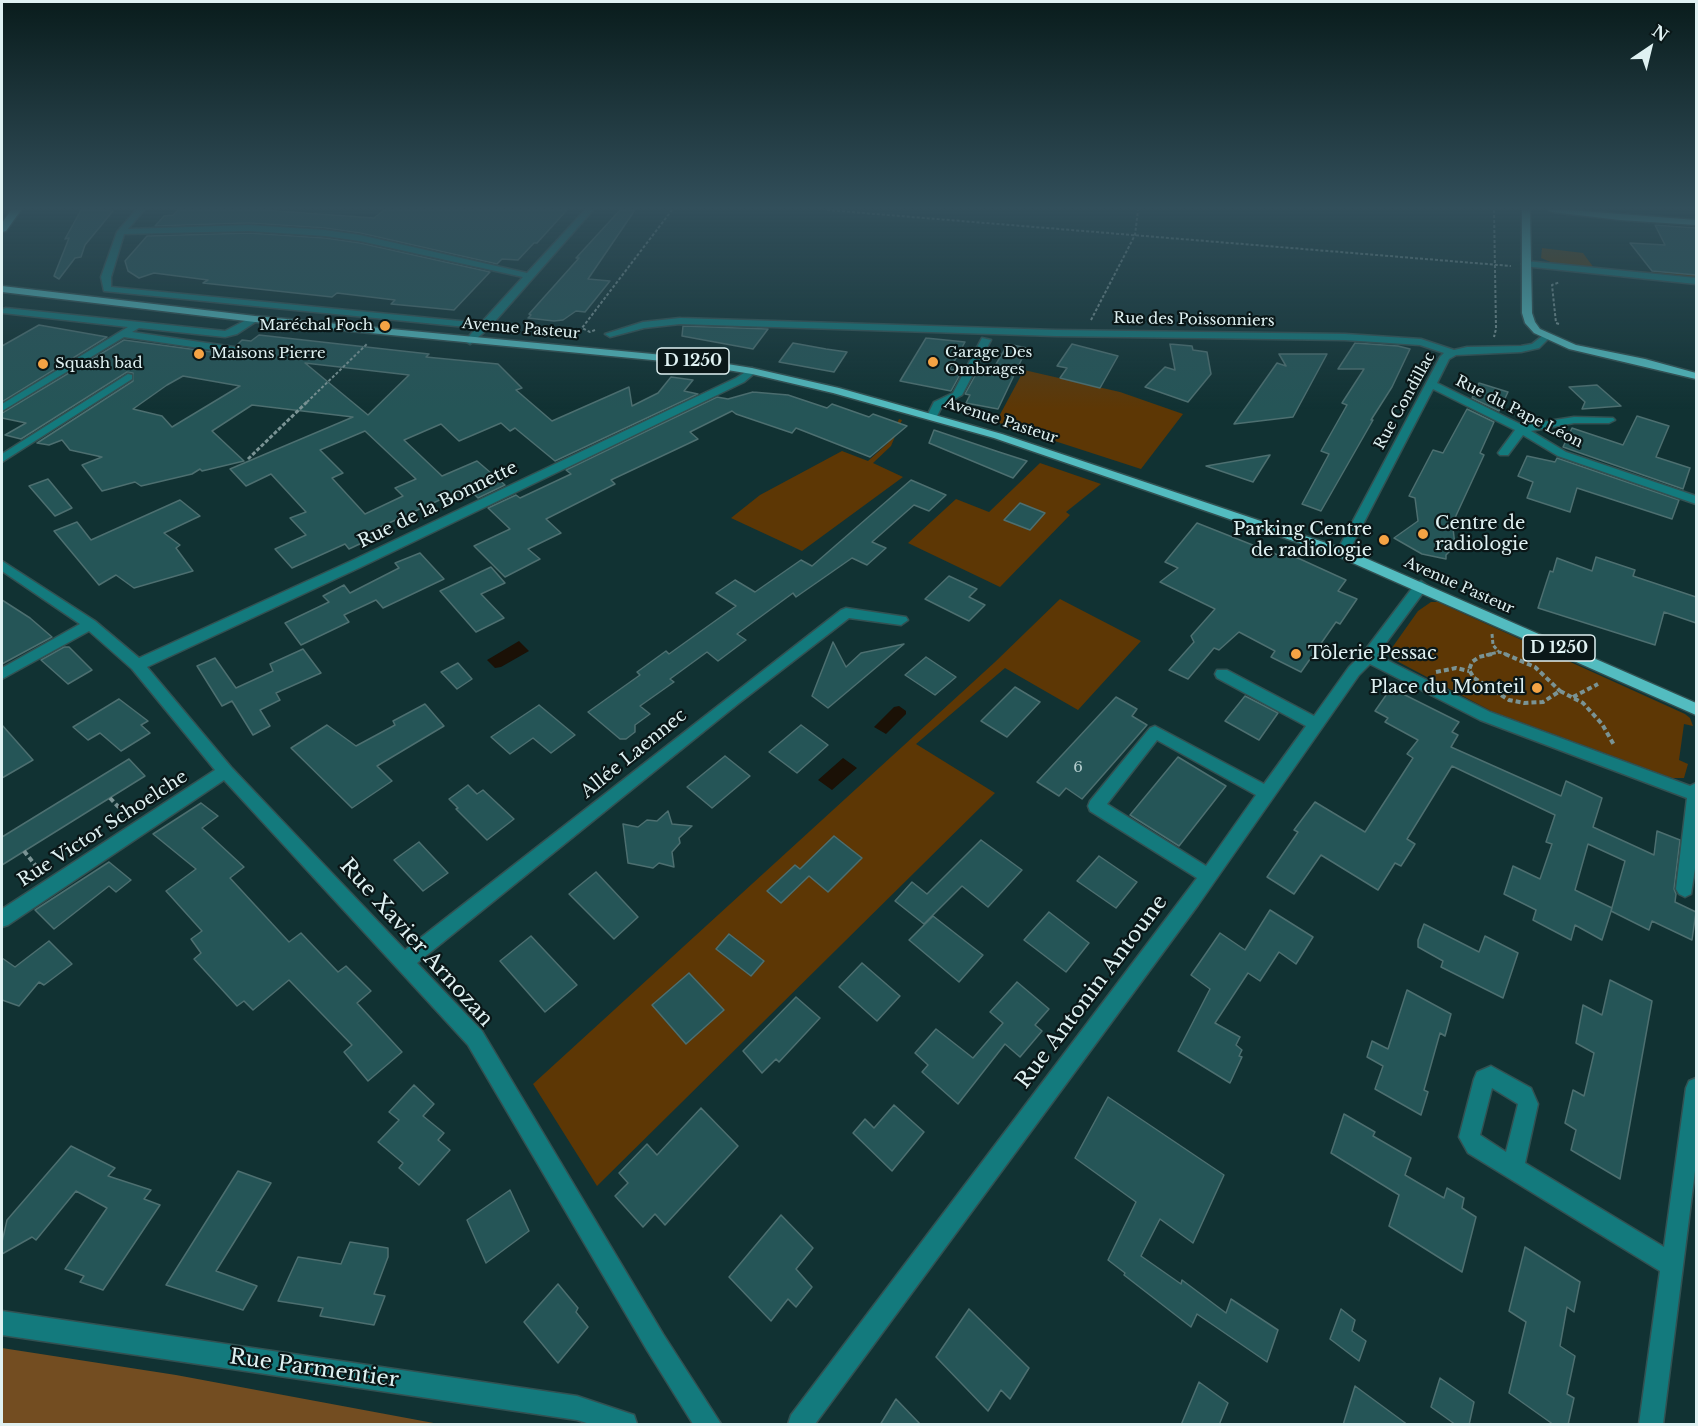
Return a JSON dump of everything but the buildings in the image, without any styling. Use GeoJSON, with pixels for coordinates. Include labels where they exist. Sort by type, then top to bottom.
{"type":"FeatureCollection","features":[{"type":"Feature","properties":{"kind":"main road"},"geometry":{"type":"LineString","coordinates":[[1526,277],[1527,313],[1530,323],[1546,336],[1573,347],[1645,362],[1696,376]]}},
{"type":"Feature","properties":{"kind":"main road","name":"Avenue Pasteur"},"geometry":{"type":"LineString","coordinates":[[2,290],[255,320],[648,356],[752,371],[835,390],[932,416],[1342,554],[1421,586],[1696,709]]}},
{"type":"Feature","properties":{"kind":"street"},"geometry":{"type":"LineString","coordinates":[[106,277],[107,289],[486,326]]}},
{"type":"Feature","properties":{"kind":"street"},"geometry":{"type":"LineString","coordinates":[[470,341],[530,277]]}},
{"type":"Feature","properties":{"kind":"street"},"geometry":{"type":"LineString","coordinates":[[1642,277],[1696,281]]}},
{"type":"Feature","properties":{"kind":"street"},"geometry":{"type":"LineString","coordinates":[[6,311],[225,333],[234,332],[255,320]]}},
{"type":"Feature","properties":{"kind":"street","name":"Rue des Poissonniers"},"geometry":{"type":"LineString","coordinates":[[610,334],[644,325],[680,321],[1056,333],[1344,337],[1421,342],[1453,353]]}},
{"type":"Feature","properties":{"kind":"street"},"geometry":{"type":"LineString","coordinates":[[2,408],[139,324]]}},
{"type":"Feature","properties":{"kind":"street"},"geometry":{"type":"LineString","coordinates":[[210,345],[225,333]]}},
{"type":"Feature","properties":{"kind":"street"},"geometry":{"type":"LineString","coordinates":[[122,334],[234,350]]}},
{"type":"Feature","properties":{"kind":"street","name":"Rue Condillac"},"geometry":{"type":"LineString","coordinates":[[1342,554],[1445,357],[1453,353],[1521,349],[1535,345],[1546,336]]}},
{"type":"Feature","properties":{"kind":"street"},"geometry":{"type":"LineString","coordinates":[[932,416],[938,404],[957,395],[986,340]]}},
{"type":"Feature","properties":{"kind":"street","name":"Rue de la Bonnette"},"geometry":{"type":"LineString","coordinates":[[137,665],[356,564],[740,380],[752,371]]}},
{"type":"Feature","properties":{"kind":"street"},"geometry":{"type":"LineString","coordinates":[[2,459],[128,378]]}},
{"type":"Feature","properties":{"kind":"street","name":"Rue du Pape Léon"},"geometry":{"type":"LineString","coordinates":[[1431,384],[1521,429],[1562,454],[1696,500]]}},
{"type":"Feature","properties":{"kind":"street"},"geometry":{"type":"LineString","coordinates":[[1504,453],[1521,429],[1574,420],[1609,420]]}},
{"type":"Feature","properties":{"kind":"street","name":"Rue Xavier Arnozan"},"geometry":{"type":"LineString","coordinates":[[2,564],[90,624],[137,665],[225,771],[475,1038],[655,1342],[696,1409],[709,1425]]}},
{"type":"Feature","properties":{"kind":"street","name":"Rue Antonin Antoune"},"geometry":{"type":"LineString","coordinates":[[800,1425],[1208,876],[1354,671],[1368,657],[1421,586]]}},
{"type":"Feature","properties":{"kind":"street","name":"Allée Laennec"},"geometry":{"type":"LineString","coordinates":[[405,961],[734,699],[846,613],[901,620]]}},
{"type":"Feature","properties":{"kind":"street"},"geometry":{"type":"LineString","coordinates":[[2,674],[90,624]]}},
{"type":"Feature","properties":{"kind":"street"},"geometry":{"type":"LineString","coordinates":[[1368,657],[1485,716],[1696,795]]}},
{"type":"Feature","properties":{"kind":"street"},"geometry":{"type":"LineString","coordinates":[[1222,674],[1317,725]]}},
{"type":"Feature","properties":{"kind":"street"},"geometry":{"type":"LineString","coordinates":[[1208,876],[1096,806],[1155,732],[1268,794]]}},
{"type":"Feature","properties":{"kind":"street","name":"Rue Victor Schoelche"},"geometry":{"type":"LineString","coordinates":[[2,919],[225,771]]}},
{"type":"Feature","properties":{"kind":"street"},"geometry":{"type":"LineString","coordinates":[[1685,889],[1696,789]]}},
{"type":"Feature","properties":{"kind":"street"},"geometry":{"type":"LineString","coordinates":[[1651,1425],[1696,1088]]}},
{"type":"Feature","properties":{"kind":"street"},"geometry":{"type":"LineString","coordinates":[[1513,1168],[1672,1265]]}},
{"type":"Feature","properties":{"kind":"street","name":"Rue Parmentier"},"geometry":{"type":"LineString","coordinates":[[2,1323],[577,1408],[625,1425]]}},
{"type":"Feature","properties":{"kind":"path"},"geometry":{"type":"LineString","coordinates":[[598,330],[590,332],[582,328],[621,277]]}},
{"type":"Feature","properties":{"kind":"path"},"geometry":{"type":"LineString","coordinates":[[1089,324],[1114,277]]}},
{"type":"Feature","properties":{"kind":"path"},"geometry":{"type":"LineString","coordinates":[[1494,338],[1496,329],[1495,277]]}},
{"type":"Feature","properties":{"kind":"path"},"geometry":{"type":"LineString","coordinates":[[1563,326],[1556,323],[1552,285],[1574,277]]}},
{"type":"Feature","properties":{"kind":"path"},"geometry":{"type":"LineString","coordinates":[[248,459],[370,342],[358,340]]}},
{"type":"Feature","properties":{"kind":"path"},"geometry":{"type":"LineString","coordinates":[[1560,691],[1543,702],[1524,703],[1509,700],[1474,678],[1470,671],[1472,662],[1479,657],[1499,652],[1535,667],[1560,691],[1583,703],[1602,724],[1624,768]]}},
{"type":"Feature","properties":{"kind":"path"},"geometry":{"type":"LineString","coordinates":[[1419,682],[1443,670],[1456,668],[1470,671]]}},
{"type":"Feature","properties":{"kind":"path"},"geometry":{"type":"LineString","coordinates":[[1572,697],[1596,686],[1609,670]]}},
{"type":"Feature","properties":{"kind":"path"},"geometry":{"type":"LineString","coordinates":[[24,851],[52,886]]}},
{"type":"Feature","properties":{"kind":"shaded area"},"geometry":{"type":"Polygon","coordinates":[[[1665,277],[1696,277],[1696,279],[1665,277]]]}},
{"type":"Feature","properties":{"kind":"shaded area"},"geometry":{"type":"Polygon","coordinates":[[[1024,370],[1120,392],[1183,414],[1141,469],[996,422],[1024,370]]]}},
{"type":"Feature","properties":{"kind":"shaded area"},"geometry":{"type":"Polygon","coordinates":[[[899,419],[902,420],[891,446],[873,463],[903,477],[802,551],[731,518],[760,495],[842,451],[868,461],[888,443],[899,419]]]}},
{"type":"Feature","properties":{"kind":"shaded area"},"geometry":{"type":"Polygon","coordinates":[[[1040,463],[1101,484],[1066,512],[1070,515],[1000,587],[908,543],[956,499],[989,512],[1040,463]]]}},
{"type":"Feature","properties":{"kind":"shaded area"},"geometry":{"type":"Polygon","coordinates":[[[1060,599],[1141,641],[1078,710],[1005,668],[916,744],[995,793],[597,1186],[533,1084],[995,662],[1060,599]]]}},
{"type":"Feature","properties":{"kind":"shaded area","name":"Place du Monteil"},"geometry":{"type":"Polygon","coordinates":[[[1431,602],[1438,602],[1685,714],[1690,718],[1693,726],[1684,724],[1679,760],[1688,764],[1684,778],[1672,778],[1491,711],[1393,659],[1389,656],[1389,652],[1418,611],[1431,602]]]}},
{"type":"Feature","properties":{"kind":"shaded area"},"geometry":{"type":"Polygon","coordinates":[[[519,641],[529,651],[501,667],[495,668],[487,660],[519,641]]]}},
{"type":"Feature","properties":{"kind":"shaded area"},"geometry":{"type":"Polygon","coordinates":[[[899,706],[906,711],[906,714],[886,734],[874,727],[894,707],[899,706]]]}},
{"type":"Feature","properties":{"kind":"shaded area"},"geometry":{"type":"Polygon","coordinates":[[[843,758],[857,768],[832,790],[818,780],[843,758]]]}},
{"type":"Feature","properties":{"kind":"shaded area"},"geometry":{"type":"Polygon","coordinates":[[[2,1348],[176,1375],[439,1424],[2,1424],[2,1348]]]}},
{"type":"Feature","properties":{"kind":"place","name":"Maréchal Foch"},"geometry":{"type":"Point","coordinates":[385,326]}},
{"type":"Feature","properties":{"kind":"place","name":"Maisons Pierre"},"geometry":{"type":"Point","coordinates":[199,354]}},
{"type":"Feature","properties":{"kind":"place","name":"Garage Des Ombrages"},"geometry":{"type":"Point","coordinates":[933,362]}},
{"type":"Feature","properties":{"kind":"place","name":"Squash bad"},"geometry":{"type":"Point","coordinates":[43,364]}},
{"type":"Feature","properties":{"kind":"place","name":"Centre de radiologie"},"geometry":{"type":"Point","coordinates":[1423,534]}},
{"type":"Feature","properties":{"kind":"place","name":"Parking Centre de radiologie"},"geometry":{"type":"Point","coordinates":[1384,540]}},
{"type":"Feature","properties":{"kind":"place","name":"Tôlerie Pessac"},"geometry":{"type":"Point","coordinates":[1296,654]}},
{"type":"Feature","properties":{"kind":"place","name":"Place du Monteil"},"geometry":{"type":"Point","coordinates":[1537,688]}}]}
